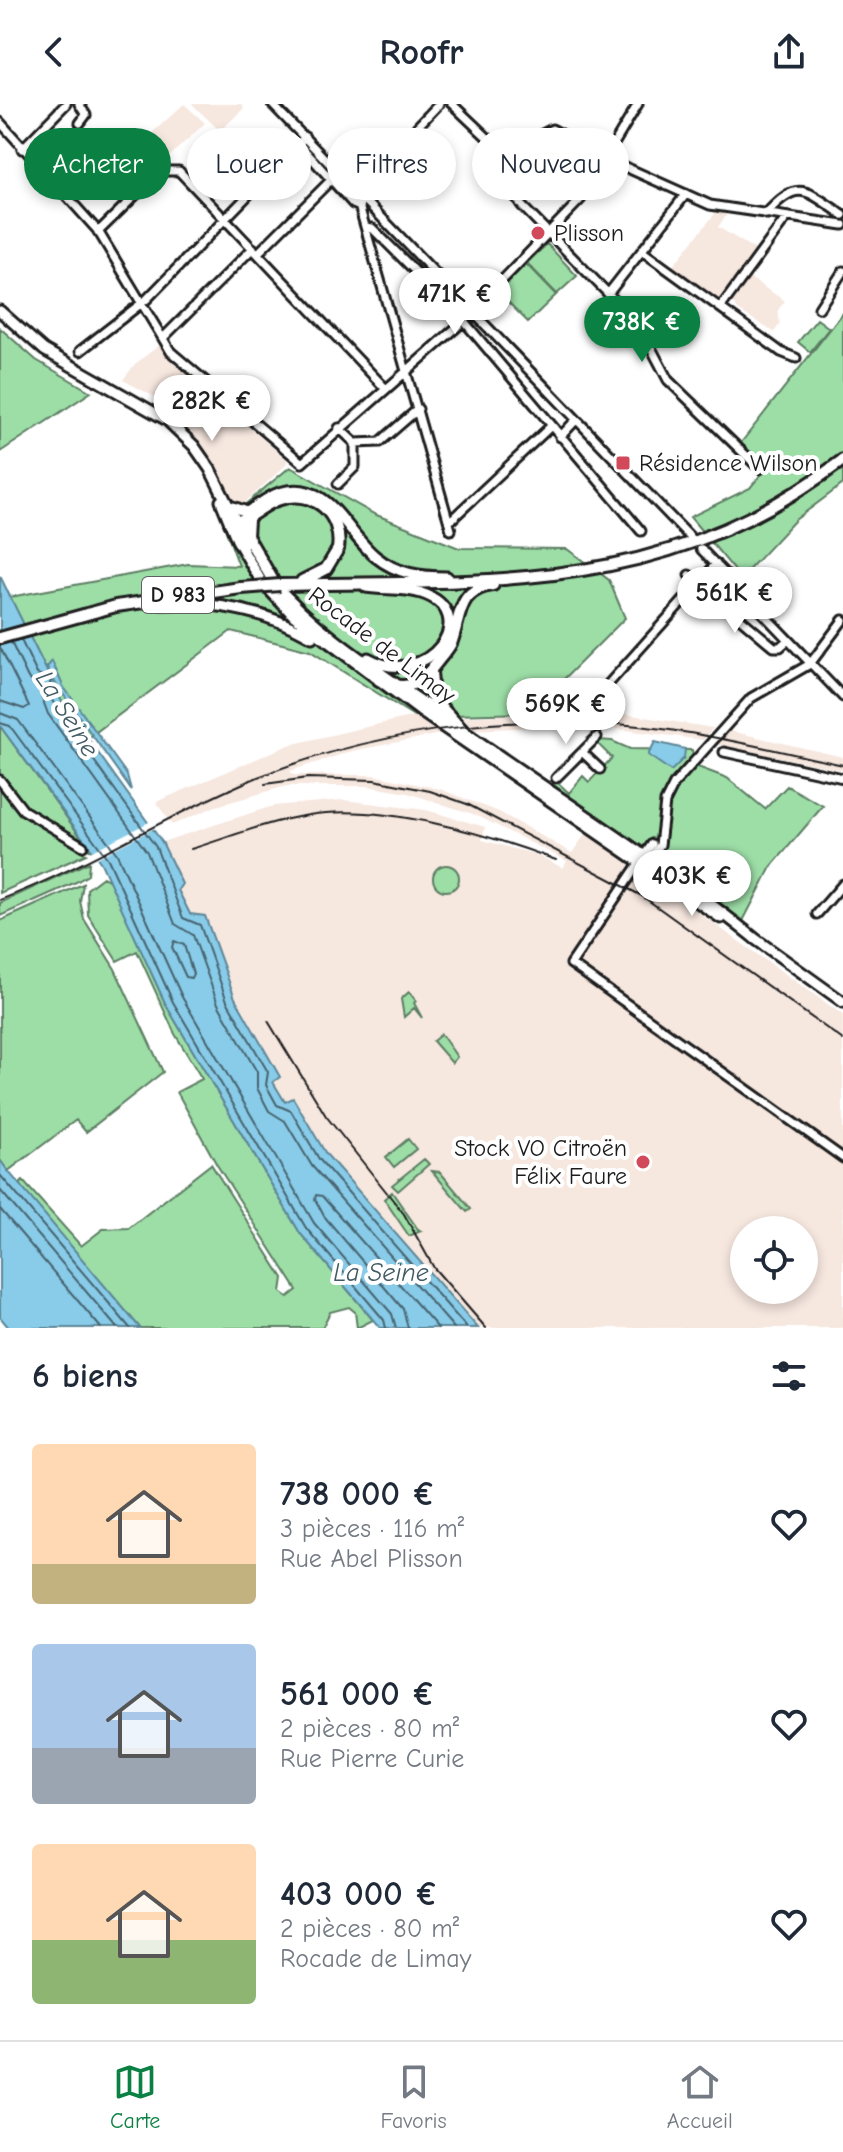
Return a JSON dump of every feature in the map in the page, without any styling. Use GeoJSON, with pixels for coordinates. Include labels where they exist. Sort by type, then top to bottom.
{"type":"FeatureCollection","features":[{"type":"Feature","properties":{"kind":"main road","name":"Rocade de Limay"},"geometry":{"type":"LineString","coordinates":[[0,311],[44,350],[138,401],[194,446],[238,521],[273,597],[379,680],[646,860],[843,1002]]}},
{"type":"Feature","properties":{"kind":"main road","name":"Rocade de Limay"},"geometry":{"type":"LineString","coordinates":[[158,415],[208,475],[238,521]]}},
{"type":"Feature","properties":{"kind":"main road","name":"D 983"},"geometry":{"type":"LineString","coordinates":[[0,638],[68,616],[116,606],[278,583],[349,585],[526,579],[631,562],[710,537],[768,510],[843,460]]}},
{"type":"Feature","properties":{"kind":"main road"},"geometry":{"type":"LineString","coordinates":[[238,521],[276,494],[310,493],[328,502],[370,552],[391,567],[414,575],[487,580]]}},
{"type":"Feature","properties":{"kind":"main road"},"geometry":{"type":"LineString","coordinates":[[291,497],[316,501],[333,516],[339,542],[335,559],[319,575],[278,583],[238,521],[268,504],[291,497]]}},
{"type":"Feature","properties":{"kind":"main road"},"geometry":{"type":"LineString","coordinates":[[379,680],[403,688],[419,684],[450,647],[460,605],[467,595],[482,586],[526,579]]}},
{"type":"Feature","properties":{"kind":"main road","name":"Rocade de Limay"},"geometry":{"type":"LineString","coordinates":[[278,583],[331,636],[465,733],[635,848],[646,860]]}},
{"type":"Feature","properties":{"kind":"main road"},"geometry":{"type":"LineString","coordinates":[[331,636],[377,663],[393,666],[423,661],[441,649],[446,639],[446,615],[428,596],[402,589],[349,585]]}},
{"type":"Feature","properties":{"kind":"main road"},"geometry":{"type":"LineString","coordinates":[[116,606],[188,602],[251,611],[296,628],[363,668]]}},
{"type":"Feature","properties":{"kind":"main road"},"geometry":{"type":"LineString","coordinates":[[431,671],[433,698],[465,733]]}},
{"type":"Feature","properties":{"kind":"street"},"geometry":{"type":"LineString","coordinates":[[22,149],[66,104]]}},
{"type":"Feature","properties":{"kind":"street"},"geometry":{"type":"LineString","coordinates":[[79,104],[86,115],[80,123]]}},
{"type":"Feature","properties":{"kind":"street"},"geometry":{"type":"LineString","coordinates":[[272,104],[291,128]]}},
{"type":"Feature","properties":{"kind":"street"},"geometry":{"type":"LineString","coordinates":[[417,128],[439,104]]}},
{"type":"Feature","properties":{"kind":"street"},"geometry":{"type":"LineString","coordinates":[[452,104],[477,128]]}},
{"type":"Feature","properties":{"kind":"street"},"geometry":{"type":"LineString","coordinates":[[625,128],[638,104]]}},
{"type":"Feature","properties":{"kind":"street"},"geometry":{"type":"LineString","coordinates":[[0,122],[98,232],[177,358],[293,458],[303,463],[384,387],[407,371],[463,321],[580,200]]}},
{"type":"Feature","properties":{"kind":"street"},"geometry":{"type":"LineString","coordinates":[[311,149],[356,188],[450,526],[551,426]]}},
{"type":"Feature","properties":{"kind":"street"},"geometry":{"type":"LineString","coordinates":[[311,153],[327,175]]}},
{"type":"Feature","properties":{"kind":"street"},"geometry":{"type":"LineString","coordinates":[[629,167],[710,205],[843,225]]}},
{"type":"Feature","properties":{"kind":"street"},"geometry":{"type":"LineString","coordinates":[[98,232],[160,171],[179,171],[384,387]]}},
{"type":"Feature","properties":{"kind":"street"},"geometry":{"type":"LineString","coordinates":[[163,338],[327,184]]}},
{"type":"Feature","properties":{"kind":"street"},"geometry":{"type":"LineString","coordinates":[[766,214],[785,192],[794,190],[808,194],[843,215]]}},
{"type":"Feature","properties":{"kind":"street"},"geometry":{"type":"LineString","coordinates":[[608,294],[686,194]]}},
{"type":"Feature","properties":{"kind":"street"},"geometry":{"type":"LineString","coordinates":[[80,351],[142,302],[245,200]]}},
{"type":"Feature","properties":{"kind":"street"},"geometry":{"type":"LineString","coordinates":[[356,200],[373,206],[689,536]]}},
{"type":"Feature","properties":{"kind":"street"},"geometry":{"type":"LineString","coordinates":[[520,200],[548,234],[639,325],[668,380],[760,469]]}},
{"type":"Feature","properties":{"kind":"street"},"geometry":{"type":"LineString","coordinates":[[721,307],[787,217]]}},
{"type":"Feature","properties":{"kind":"street"},"geometry":{"type":"LineString","coordinates":[[366,227],[372,228],[463,321],[641,531]]}},
{"type":"Feature","properties":{"kind":"street"},"geometry":{"type":"LineString","coordinates":[[642,251],[781,352],[796,358]]}},
{"type":"Feature","properties":{"kind":"street"},"geometry":{"type":"LineString","coordinates":[[819,308],[843,271]]}},
{"type":"Feature","properties":{"kind":"street"},"geometry":{"type":"LineString","coordinates":[[512,381],[526,367]]}},
{"type":"Feature","properties":{"kind":"street"},"geometry":{"type":"LineString","coordinates":[[339,428],[355,443],[380,442],[418,409]]}},
{"type":"Feature","properties":{"kind":"street"},"geometry":{"type":"LineString","coordinates":[[560,437],[576,420]]}},
{"type":"Feature","properties":{"kind":"street"},"geometry":{"type":"LineString","coordinates":[[338,484],[355,467],[355,443]]}},
{"type":"Feature","properties":{"kind":"street"},"geometry":{"type":"LineString","coordinates":[[701,549],[843,697]]}},
{"type":"Feature","properties":{"kind":"street"},"geometry":{"type":"LineString","coordinates":[[586,701],[603,690],[716,564]]}},
{"type":"Feature","properties":{"kind":"street"},"geometry":{"type":"LineString","coordinates":[[689,575],[774,647],[780,647],[788,640]]}},
{"type":"Feature","properties":{"kind":"street"},"geometry":{"type":"LineString","coordinates":[[843,620],[810,664],[751,698],[674,784],[665,802],[656,842],[646,860],[571,964],[843,1158]]}},
{"type":"Feature","properties":{"kind":"street"},"geometry":{"type":"LineString","coordinates":[[556,778],[597,737]]}},
{"type":"Feature","properties":{"kind":"street"},"geometry":{"type":"LineString","coordinates":[[582,752],[600,769]]}},
{"type":"Feature","properties":{"kind":"street"},"geometry":{"type":"LineString","coordinates":[[724,752],[843,778]]}},
{"type":"Feature","properties":{"kind":"street"},"geometry":{"type":"LineString","coordinates":[[0,780],[23,810],[83,846]]}},
{"type":"Feature","properties":{"kind":"street"},"geometry":{"type":"LineString","coordinates":[[635,848],[656,842]]}},
{"type":"Feature","properties":{"kind":"street"},"geometry":{"type":"LineString","coordinates":[[817,914],[843,884]]}},
{"type":"Feature","properties":{"kind":"shaded area"},"geometry":{"type":"Polygon","coordinates":[[[184,104],[205,123],[200,128],[187,128],[187,140],[171,155],[171,128],[158,128],[184,104]]]}},
{"type":"Feature","properties":{"kind":"shaded area"},"geometry":{"type":"Polygon","coordinates":[[[192,104],[241,104],[244,108],[223,128],[217,128],[192,104]]]}},
{"type":"Feature","properties":{"kind":"shaded area"},"geometry":{"type":"Polygon","coordinates":[[[717,211],[728,213],[718,227],[757,251],[721,302],[673,266],[717,211]]]}},
{"type":"Feature","properties":{"kind":"shaded area"},"geometry":{"type":"Polygon","coordinates":[[[747,276],[785,301],[778,310],[780,324],[774,332],[738,310],[730,299],[747,276]]]}},
{"type":"Feature","properties":{"kind":"shaded area"},"geometry":{"type":"Polygon","coordinates":[[[161,344],[170,360],[287,460],[286,465],[242,505],[235,503],[172,411],[157,398],[123,380],[135,364],[161,344]]]}},
{"type":"Feature","properties":{"kind":"shaded area"},"geometry":{"type":"Polygon","coordinates":[[[572,712],[625,714],[713,728],[703,740],[610,728],[554,726],[474,730],[463,717],[572,712]]]}},
{"type":"Feature","properties":{"kind":"shaded area"},"geometry":{"type":"Polygon","coordinates":[[[414,716],[440,734],[352,751],[290,771],[293,775],[373,775],[440,789],[499,812],[572,853],[586,833],[843,1015],[843,1328],[478,1328],[326,1154],[293,1099],[285,1103],[273,1081],[280,1076],[190,915],[178,889],[182,884],[162,842],[273,806],[343,800],[426,810],[485,827],[482,840],[537,855],[563,868],[567,861],[476,815],[408,793],[367,786],[287,786],[216,806],[172,825],[156,802],[289,745],[414,716]]]}},
{"type":"Feature","properties":{"kind":"shaded area"},"geometry":{"type":"Polygon","coordinates":[[[726,730],[843,757],[843,770],[714,744],[726,730]]]}},
{"type":"Feature","properties":{"kind":"green space"},"geometry":{"type":"Polygon","coordinates":[[[547,244],[577,276],[557,294],[527,263],[547,244]]]}},
{"type":"Feature","properties":{"kind":"green space"},"geometry":{"type":"Polygon","coordinates":[[[526,264],[556,295],[528,322],[498,292],[526,264]]]}},
{"type":"Feature","properties":{"kind":"green space"},"geometry":{"type":"Polygon","coordinates":[[[843,313],[843,484],[795,520],[741,578],[690,517],[750,488],[767,467],[740,444],[843,313]]]}},
{"type":"Feature","properties":{"kind":"green space"},"geometry":{"type":"Polygon","coordinates":[[[817,319],[829,328],[810,352],[798,342],[817,319]]]}},
{"type":"Feature","properties":{"kind":"green space"},"geometry":{"type":"Polygon","coordinates":[[[0,328],[36,360],[91,392],[0,452],[0,328]]]}},
{"type":"Feature","properties":{"kind":"green space"},"geometry":{"type":"Polygon","coordinates":[[[290,467],[374,514],[459,548],[567,549],[609,580],[625,618],[553,690],[572,712],[414,716],[310,651],[231,631],[88,738],[63,704],[10,597],[188,564],[239,566],[223,523],[290,467]]]}},
{"type":"Feature","properties":{"kind":"green space"},"geometry":{"type":"Polygon","coordinates":[[[0,726],[91,851],[37,818],[0,777],[0,726]]]}},
{"type":"Feature","properties":{"kind":"green space"},"geometry":{"type":"Polygon","coordinates":[[[612,741],[630,749],[692,750],[695,766],[727,778],[765,809],[787,786],[823,806],[771,867],[743,921],[552,787],[554,779],[569,793],[583,776],[589,782],[612,758],[596,742],[612,741]]]}},
{"type":"Feature","properties":{"kind":"green space"},"geometry":{"type":"Polygon","coordinates":[[[0,785],[32,820],[86,854],[0,893],[0,785]]]}},
{"type":"Feature","properties":{"kind":"green space"},"geometry":{"type":"Polygon","coordinates":[[[89,862],[88,875],[0,916],[0,903],[89,862]]]}},
{"type":"Feature","properties":{"kind":"green space"},"geometry":{"type":"Polygon","coordinates":[[[446,865],[455,869],[459,878],[455,887],[446,891],[437,887],[433,878],[437,869],[446,865]]]}},
{"type":"Feature","properties":{"kind":"green space"},"geometry":{"type":"Polygon","coordinates":[[[103,877],[110,881],[166,1005],[300,1233],[373,1320],[357,1328],[355,1312],[349,1307],[330,1312],[322,1328],[140,1328],[19,1185],[23,1181],[81,1246],[103,1229],[129,1228],[211,1164],[283,1278],[281,1292],[288,1297],[297,1290],[217,1165],[177,1092],[202,1079],[175,1034],[137,951],[117,961],[88,915],[87,889],[103,877]]]}},
{"type":"Feature","properties":{"kind":"green space"},"geometry":{"type":"Polygon","coordinates":[[[83,884],[80,901],[84,919],[115,969],[163,1072],[86,1132],[76,1120],[8,1171],[0,1160],[0,921],[83,884]]]}},
{"type":"Feature","properties":{"kind":"green space"},"geometry":{"type":"Polygon","coordinates":[[[409,992],[422,1018],[414,1008],[404,1017],[401,999],[409,992]]]}},
{"type":"Feature","properties":{"kind":"green space"},"geometry":{"type":"Polygon","coordinates":[[[441,1034],[457,1057],[452,1063],[433,1041],[441,1034]]]}},
{"type":"Feature","properties":{"kind":"green space"},"geometry":{"type":"Polygon","coordinates":[[[408,1139],[416,1149],[394,1167],[386,1157],[408,1139]]]}},
{"type":"Feature","properties":{"kind":"green space"},"geometry":{"type":"Polygon","coordinates":[[[424,1159],[429,1164],[398,1191],[392,1185],[424,1159]]]}},
{"type":"Feature","properties":{"kind":"green space"},"geometry":{"type":"Polygon","coordinates":[[[432,1171],[440,1172],[471,1209],[467,1212],[432,1171]]]}},
{"type":"Feature","properties":{"kind":"green space"},"geometry":{"type":"Polygon","coordinates":[[[392,1192],[421,1231],[409,1236],[384,1199],[392,1192]]]}},
{"type":"Feature","properties":{"kind":"water","name":"La Seine"},"geometry":{"type":"Polygon","coordinates":[[[0,576],[63,704],[162,842],[182,884],[178,890],[190,914],[205,916],[235,998],[280,1077],[273,1082],[285,1102],[293,1098],[326,1154],[478,1328],[380,1328],[300,1233],[166,1005],[101,863],[0,726],[0,576]]]}},
{"type":"Feature","properties":{"kind":"water"},"geometry":{"type":"Polygon","coordinates":[[[52,661],[63,686],[127,775],[131,790],[56,684],[47,667],[52,661]]]}},
{"type":"Feature","properties":{"kind":"water"},"geometry":{"type":"Polygon","coordinates":[[[655,742],[685,749],[684,758],[671,771],[648,755],[655,742]]]}},
{"type":"Feature","properties":{"kind":"water"},"geometry":{"type":"Polygon","coordinates":[[[0,1160],[140,1328],[9,1328],[0,1317],[0,1160]]]}},
{"type":"Feature","properties":{"kind":"pier"},"geometry":{"type":"Polygon","coordinates":[[[151,821],[155,828],[93,860],[88,853],[151,821]]]}},
{"type":"Feature","properties":{"kind":"railway"},"geometry":{"type":"LineString","coordinates":[[0,900],[65,872],[258,777],[358,745],[409,734],[513,723],[618,724],[713,737],[843,765]]}},
{"type":"Feature","properties":{"kind":"railway"},"geometry":{"type":"LineString","coordinates":[[265,784],[308,778],[374,780],[430,791],[467,804],[642,896],[843,1040]]}},
{"type":"Feature","properties":{"kind":"railway"},"geometry":{"type":"LineString","coordinates":[[191,849],[264,825],[338,812],[369,813],[434,823],[499,840],[556,860]]}},
{"type":"Feature","properties":{"kind":"railway"},"geometry":{"type":"LineString","coordinates":[[268,1021],[326,1116],[404,1214],[434,1268],[486,1328]]}},
{"type":"Feature","properties":{"kind":"place","name":"Plisson"},"geometry":{"type":"Point","coordinates":[538,233]}},
{"type":"Feature","properties":{"kind":"place","name":"Résidence Wilson"},"geometry":{"type":"Point","coordinates":[623,463]}},
{"type":"Feature","properties":{"kind":"place","name":"Stock VO Citroën Félix Faure"},"geometry":{"type":"Point","coordinates":[643,1162]}}]}
